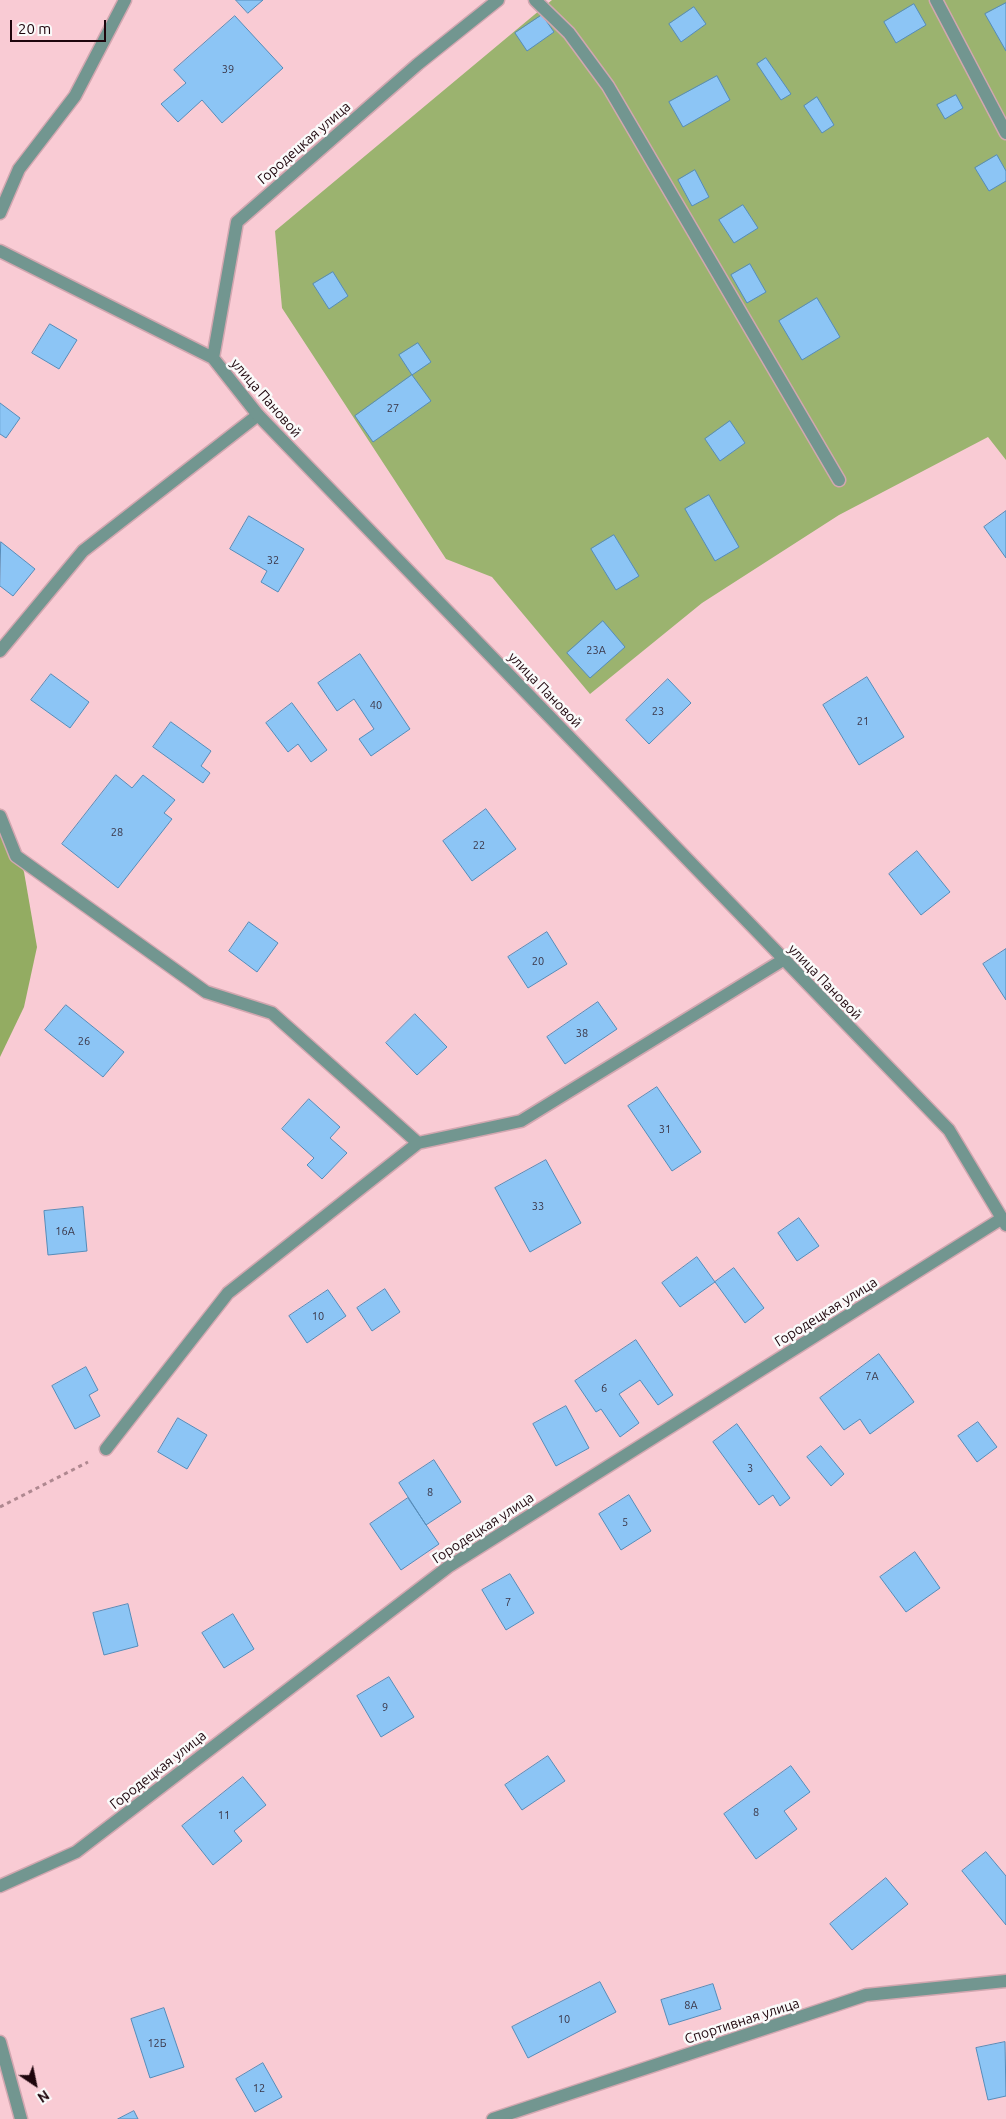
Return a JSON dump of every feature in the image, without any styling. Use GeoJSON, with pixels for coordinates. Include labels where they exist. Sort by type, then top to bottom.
{"type":"FeatureCollection","features":[{"type":"Feature","properties":{"kind":"street"},"geometry":{"type":"LineString","coordinates":[[0,213],[19,169],[75,96],[125,0]]}},
{"type":"Feature","properties":{"kind":"street","name":"Городецкая улица"},"geometry":{"type":"LineString","coordinates":[[213,358],[237,222],[418,64],[498,0]]}},
{"type":"Feature","properties":{"kind":"street"},"geometry":{"type":"LineString","coordinates":[[535,0],[569,33],[608,86],[839,480]]}},
{"type":"Feature","properties":{"kind":"street"},"geometry":{"type":"LineString","coordinates":[[936,0],[1006,133]]}},
{"type":"Feature","properties":{"kind":"street","name":"улица Пановой"},"geometry":{"type":"LineString","coordinates":[[0,251],[213,358],[258,415],[948,1130],[1004,1222]]}},
{"type":"Feature","properties":{"kind":"street"},"geometry":{"type":"LineString","coordinates":[[0,651],[84,551],[258,415]]}},
{"type":"Feature","properties":{"kind":"street"},"geometry":{"type":"LineString","coordinates":[[0,816],[16,856],[206,992],[272,1013],[418,1143]]}},
{"type":"Feature","properties":{"kind":"street"},"geometry":{"type":"LineString","coordinates":[[106,1449],[228,1293],[418,1143],[521,1121],[783,960]]}},
{"type":"Feature","properties":{"kind":"street","name":"Городецкая улица"},"geometry":{"type":"LineString","coordinates":[[0,1886],[76,1852],[448,1567],[1004,1222]]}},
{"type":"Feature","properties":{"kind":"street","name":"Спортивная улица"},"geometry":{"type":"LineString","coordinates":[[493,2119],[866,1995],[1006,1981]]}},
{"type":"Feature","properties":{"kind":"street"},"geometry":{"type":"LineString","coordinates":[[0,2042],[21,2119]]}},
{"type":"Feature","properties":{"kind":"path"},"geometry":{"type":"LineString","coordinates":[[0,1507],[80,1467],[106,1449]]}},
{"type":"Feature","properties":{"kind":"green space"},"geometry":{"type":"Polygon","coordinates":[[[552,0],[1006,0],[1006,460],[988,437],[839,515],[702,603],[590,694],[492,577],[446,559],[282,308],[275,231],[552,0]]]}},
{"type":"Feature","properties":{"kind":"green space"},"geometry":{"type":"Polygon","coordinates":[[[0,808],[24,872],[37,947],[24,1007],[0,1057],[0,808]]]}},
{"type":"Feature","properties":{"kind":"building"},"geometry":{"type":"Polygon","coordinates":[[[236,0],[263,0],[248,13],[236,0]]]}},
{"type":"Feature","properties":{"kind":"building"},"geometry":{"type":"Polygon","coordinates":[[[1006,3],[1006,51],[985,14],[1006,3]]]}},
{"type":"Feature","properties":{"kind":"building"},"geometry":{"type":"Polygon","coordinates":[[[914,4],[926,25],[896,43],[884,22],[914,4]]]}},
{"type":"Feature","properties":{"kind":"building"},"geometry":{"type":"Polygon","coordinates":[[[694,7],[706,24],[681,42],[669,24],[694,7]]]}},
{"type":"Feature","properties":{"kind":"building"},"geometry":{"type":"Polygon","coordinates":[[[542,15],[554,32],[527,51],[515,33],[542,15]]]}},
{"type":"Feature","properties":{"kind":"building"},"geometry":{"type":"Polygon","coordinates":[[[235,16],[283,68],[222,123],[202,100],[178,122],[161,104],[186,83],[174,70],[235,16]]]}},
{"type":"Feature","properties":{"kind":"building"},"geometry":{"type":"Polygon","coordinates":[[[766,58],[791,94],[781,100],[757,64],[766,58]]]}},
{"type":"Feature","properties":{"kind":"building"},"geometry":{"type":"Polygon","coordinates":[[[717,76],[730,100],[683,127],[669,102],[717,76]]]}},
{"type":"Feature","properties":{"kind":"building"},"geometry":{"type":"Polygon","coordinates":[[[956,95],[963,108],[945,119],[937,105],[956,95]]]}},
{"type":"Feature","properties":{"kind":"building"},"geometry":{"type":"Polygon","coordinates":[[[817,97],[834,125],[822,133],[804,106],[817,97]]]}},
{"type":"Feature","properties":{"kind":"building"},"geometry":{"type":"Polygon","coordinates":[[[997,155],[1006,171],[1006,181],[989,191],[975,168],[997,155]]]}},
{"type":"Feature","properties":{"kind":"building"},"geometry":{"type":"Polygon","coordinates":[[[695,170],[709,197],[692,206],[678,180],[695,170]]]}},
{"type":"Feature","properties":{"kind":"building"},"geometry":{"type":"Polygon","coordinates":[[[743,205],[758,228],[734,243],[719,220],[743,205]]]}},
{"type":"Feature","properties":{"kind":"building"},"geometry":{"type":"Polygon","coordinates":[[[750,264],[766,292],[747,303],[731,275],[750,264]]]}},
{"type":"Feature","properties":{"kind":"building"},"geometry":{"type":"Polygon","coordinates":[[[333,272],[348,296],[329,309],[313,284],[333,272]]]}},
{"type":"Feature","properties":{"kind":"building"},"geometry":{"type":"Polygon","coordinates":[[[817,298],[840,337],[802,360],[779,321],[817,298]]]}},
{"type":"Feature","properties":{"kind":"building"},"geometry":{"type":"Polygon","coordinates":[[[50,324],[77,340],[59,369],[32,353],[50,324]]]}},
{"type":"Feature","properties":{"kind":"building"},"geometry":{"type":"Polygon","coordinates":[[[418,343],[431,362],[412,375],[399,355],[418,343]]]}},
{"type":"Feature","properties":{"kind":"building"},"geometry":{"type":"Polygon","coordinates":[[[412,375],[431,401],[373,442],[355,416],[412,375]]]}},
{"type":"Feature","properties":{"kind":"building"},"geometry":{"type":"Polygon","coordinates":[[[0,403],[20,418],[6,438],[0,434],[0,403]]]}},
{"type":"Feature","properties":{"kind":"building"},"geometry":{"type":"Polygon","coordinates":[[[730,421],[745,443],[720,461],[705,439],[730,421]]]}},
{"type":"Feature","properties":{"kind":"building"},"geometry":{"type":"Polygon","coordinates":[[[709,495],[739,547],[715,561],[685,509],[709,495]]]}},
{"type":"Feature","properties":{"kind":"building"},"geometry":{"type":"Polygon","coordinates":[[[1006,511],[1006,558],[984,527],[1006,511]]]}},
{"type":"Feature","properties":{"kind":"building"},"geometry":{"type":"Polygon","coordinates":[[[249,516],[304,549],[278,592],[261,582],[267,571],[230,549],[249,516]]]}},
{"type":"Feature","properties":{"kind":"building"},"geometry":{"type":"Polygon","coordinates":[[[614,535],[639,576],[616,590],[591,549],[614,535]]]}},
{"type":"Feature","properties":{"kind":"building"},"geometry":{"type":"Polygon","coordinates":[[[1,542],[35,569],[13,596],[0,586],[1,542]]]}},
{"type":"Feature","properties":{"kind":"building"},"geometry":{"type":"Polygon","coordinates":[[[603,621],[625,647],[590,678],[567,653],[603,621]]]}},
{"type":"Feature","properties":{"kind":"building"},"geometry":{"type":"Polygon","coordinates":[[[360,654],[410,729],[371,756],[359,739],[374,729],[354,699],[337,711],[318,683],[360,654]]]}},
{"type":"Feature","properties":{"kind":"building"},"geometry":{"type":"Polygon","coordinates":[[[51,674],[89,702],[70,728],[31,700],[51,674]]]}},
{"type":"Feature","properties":{"kind":"building"},"geometry":{"type":"Polygon","coordinates":[[[867,677],[904,737],[859,765],[823,705],[867,677]]]}},
{"type":"Feature","properties":{"kind":"building"},"geometry":{"type":"Polygon","coordinates":[[[668,679],[691,703],[649,744],[626,720],[668,679]]]}},
{"type":"Feature","properties":{"kind":"building"},"geometry":{"type":"Polygon","coordinates":[[[292,703],[327,750],[311,762],[298,744],[288,752],[266,723],[292,703]]]}},
{"type":"Feature","properties":{"kind":"building"},"geometry":{"type":"Polygon","coordinates":[[[171,722],[211,751],[201,766],[210,773],[203,783],[153,747],[171,722]]]}},
{"type":"Feature","properties":{"kind":"building"},"geometry":{"type":"Polygon","coordinates":[[[116,775],[132,788],[143,775],[175,800],[164,813],[172,819],[118,888],[62,844],[116,775]]]}},
{"type":"Feature","properties":{"kind":"building"},"geometry":{"type":"Polygon","coordinates":[[[486,809],[516,849],[472,881],[443,841],[486,809]]]}},
{"type":"Feature","properties":{"kind":"building"},"geometry":{"type":"Polygon","coordinates":[[[917,851],[950,892],[921,915],[889,874],[917,851]]]}},
{"type":"Feature","properties":{"kind":"building"},"geometry":{"type":"Polygon","coordinates":[[[249,922],[278,943],[257,972],[229,951],[249,922]]]}},
{"type":"Feature","properties":{"kind":"building"},"geometry":{"type":"Polygon","coordinates":[[[547,932],[567,964],[528,988],[508,957],[547,932]]]}},
{"type":"Feature","properties":{"kind":"building"},"geometry":{"type":"Polygon","coordinates":[[[1006,949],[1006,1000],[983,964],[1006,949]]]}},
{"type":"Feature","properties":{"kind":"building"},"geometry":{"type":"Polygon","coordinates":[[[598,1002],[617,1029],[565,1064],[547,1037],[598,1002]]]}},
{"type":"Feature","properties":{"kind":"building"},"geometry":{"type":"Polygon","coordinates":[[[66,1005],[124,1052],[103,1077],[45,1030],[66,1005]]]}},
{"type":"Feature","properties":{"kind":"building"},"geometry":{"type":"Polygon","coordinates":[[[415,1014],[447,1047],[417,1075],[386,1043],[415,1014]]]}},
{"type":"Feature","properties":{"kind":"building"},"geometry":{"type":"Polygon","coordinates":[[[657,1087],[701,1152],[672,1171],[628,1106],[657,1087]]]}},
{"type":"Feature","properties":{"kind":"building"},"geometry":{"type":"Polygon","coordinates":[[[309,1099],[340,1127],[330,1138],[347,1153],[322,1179],[307,1165],[314,1158],[282,1129],[309,1099]]]}},
{"type":"Feature","properties":{"kind":"building"},"geometry":{"type":"Polygon","coordinates":[[[546,1160],[581,1223],[530,1252],[495,1188],[546,1160]]]}},
{"type":"Feature","properties":{"kind":"building"},"geometry":{"type":"Polygon","coordinates":[[[83,1207],[87,1251],[48,1255],[44,1211],[83,1207]]]}},
{"type":"Feature","properties":{"kind":"building"},"geometry":{"type":"Polygon","coordinates":[[[799,1218],[819,1246],[797,1261],[778,1233],[799,1218]]]}},
{"type":"Feature","properties":{"kind":"building"},"geometry":{"type":"Polygon","coordinates":[[[697,1257],[715,1282],[680,1307],[662,1283],[697,1257]]]}},
{"type":"Feature","properties":{"kind":"building"},"geometry":{"type":"Polygon","coordinates":[[[734,1268],[764,1308],[745,1323],[715,1282],[734,1268]]]}},
{"type":"Feature","properties":{"kind":"building"},"geometry":{"type":"Polygon","coordinates":[[[385,1289],[400,1312],[372,1331],[357,1308],[385,1289]]]}},
{"type":"Feature","properties":{"kind":"building"},"geometry":{"type":"Polygon","coordinates":[[[328,1290],[346,1316],[307,1343],[289,1316],[328,1290]]]}},
{"type":"Feature","properties":{"kind":"building"},"geometry":{"type":"Polygon","coordinates":[[[636,1340],[673,1395],[658,1405],[640,1380],[619,1394],[639,1423],[620,1437],[601,1409],[596,1412],[575,1381],[636,1340]]]}},
{"type":"Feature","properties":{"kind":"building"},"geometry":{"type":"Polygon","coordinates":[[[879,1354],[914,1402],[870,1434],[860,1419],[844,1430],[820,1398],[879,1354]]]}},
{"type":"Feature","properties":{"kind":"building"},"geometry":{"type":"Polygon","coordinates":[[[86,1367],[98,1390],[89,1395],[100,1416],[75,1429],[52,1386],[86,1367]]]}},
{"type":"Feature","properties":{"kind":"building"},"geometry":{"type":"Polygon","coordinates":[[[566,1406],[589,1448],[556,1466],[533,1424],[566,1406]]]}},
{"type":"Feature","properties":{"kind":"building"},"geometry":{"type":"Polygon","coordinates":[[[178,1418],[207,1435],[187,1469],[158,1452],[178,1418]]]}},
{"type":"Feature","properties":{"kind":"building"},"geometry":{"type":"Polygon","coordinates":[[[978,1422],[997,1447],[977,1462],[958,1436],[978,1422]]]}},
{"type":"Feature","properties":{"kind":"building"},"geometry":{"type":"Polygon","coordinates":[[[737,1424],[790,1498],[780,1506],[773,1495],[759,1505],[713,1442],[737,1424]]]}},
{"type":"Feature","properties":{"kind":"building"},"geometry":{"type":"Polygon","coordinates":[[[821,1446],[844,1474],[831,1486],[807,1457],[821,1446]]]}},
{"type":"Feature","properties":{"kind":"building"},"geometry":{"type":"Polygon","coordinates":[[[434,1460],[461,1502],[426,1525],[399,1483],[434,1460]]]}},
{"type":"Feature","properties":{"kind":"building"},"geometry":{"type":"Polygon","coordinates":[[[629,1495],[651,1531],[621,1550],[599,1514],[629,1495]]]}},
{"type":"Feature","properties":{"kind":"building"},"geometry":{"type":"Polygon","coordinates":[[[408,1498],[439,1544],[401,1570],[370,1524],[408,1498]]]}},
{"type":"Feature","properties":{"kind":"building"},"geometry":{"type":"Polygon","coordinates":[[[915,1552],[940,1588],[906,1612],[880,1577],[915,1552]]]}},
{"type":"Feature","properties":{"kind":"building"},"geometry":{"type":"Polygon","coordinates":[[[510,1574],[534,1613],[506,1630],[482,1590],[510,1574]]]}},
{"type":"Feature","properties":{"kind":"building"},"geometry":{"type":"Polygon","coordinates":[[[128,1604],[138,1646],[104,1655],[93,1613],[128,1604]]]}},
{"type":"Feature","properties":{"kind":"building"},"geometry":{"type":"Polygon","coordinates":[[[233,1614],[254,1649],[224,1668],[202,1633],[233,1614]]]}},
{"type":"Feature","properties":{"kind":"building"},"geometry":{"type":"Polygon","coordinates":[[[389,1677],[414,1717],[381,1737],[357,1696],[389,1677]]]}},
{"type":"Feature","properties":{"kind":"building"},"geometry":{"type":"Polygon","coordinates":[[[548,1756],[565,1781],[522,1810],[505,1785],[548,1756]]]}},
{"type":"Feature","properties":{"kind":"building"},"geometry":{"type":"Polygon","coordinates":[[[791,1766],[810,1792],[784,1811],[797,1829],[756,1859],[724,1814],[791,1766]]]}},
{"type":"Feature","properties":{"kind":"building"},"geometry":{"type":"Polygon","coordinates":[[[243,1777],[266,1805],[234,1831],[242,1841],[213,1865],[182,1826],[243,1777]]]}},
{"type":"Feature","properties":{"kind":"building"},"geometry":{"type":"Polygon","coordinates":[[[986,1852],[1006,1876],[1006,1925],[962,1871],[986,1852]]]}},
{"type":"Feature","properties":{"kind":"building"},"geometry":{"type":"Polygon","coordinates":[[[886,1878],[908,1904],[852,1950],[830,1924],[886,1878]]]}},
{"type":"Feature","properties":{"kind":"building"},"geometry":{"type":"Polygon","coordinates":[[[600,1982],[616,2012],[528,2058],[512,2027],[600,1982]]]}},
{"type":"Feature","properties":{"kind":"building"},"geometry":{"type":"Polygon","coordinates":[[[713,1984],[721,2009],[669,2025],[661,2000],[713,1984]]]}},
{"type":"Feature","properties":{"kind":"building"},"geometry":{"type":"Polygon","coordinates":[[[164,2008],[184,2067],[150,2078],[131,2019],[164,2008]]]}},
{"type":"Feature","properties":{"kind":"building"},"geometry":{"type":"Polygon","coordinates":[[[1005,2042],[1006,2096],[988,2100],[976,2048],[1005,2042]]]}},
{"type":"Feature","properties":{"kind":"building"},"geometry":{"type":"Polygon","coordinates":[[[263,2063],[282,2097],[255,2112],[236,2079],[263,2063]]]}},
{"type":"Feature","properties":{"kind":"building"},"geometry":{"type":"Polygon","coordinates":[[[134,2111],[138,2119],[118,2119],[134,2111]]]}}]}
